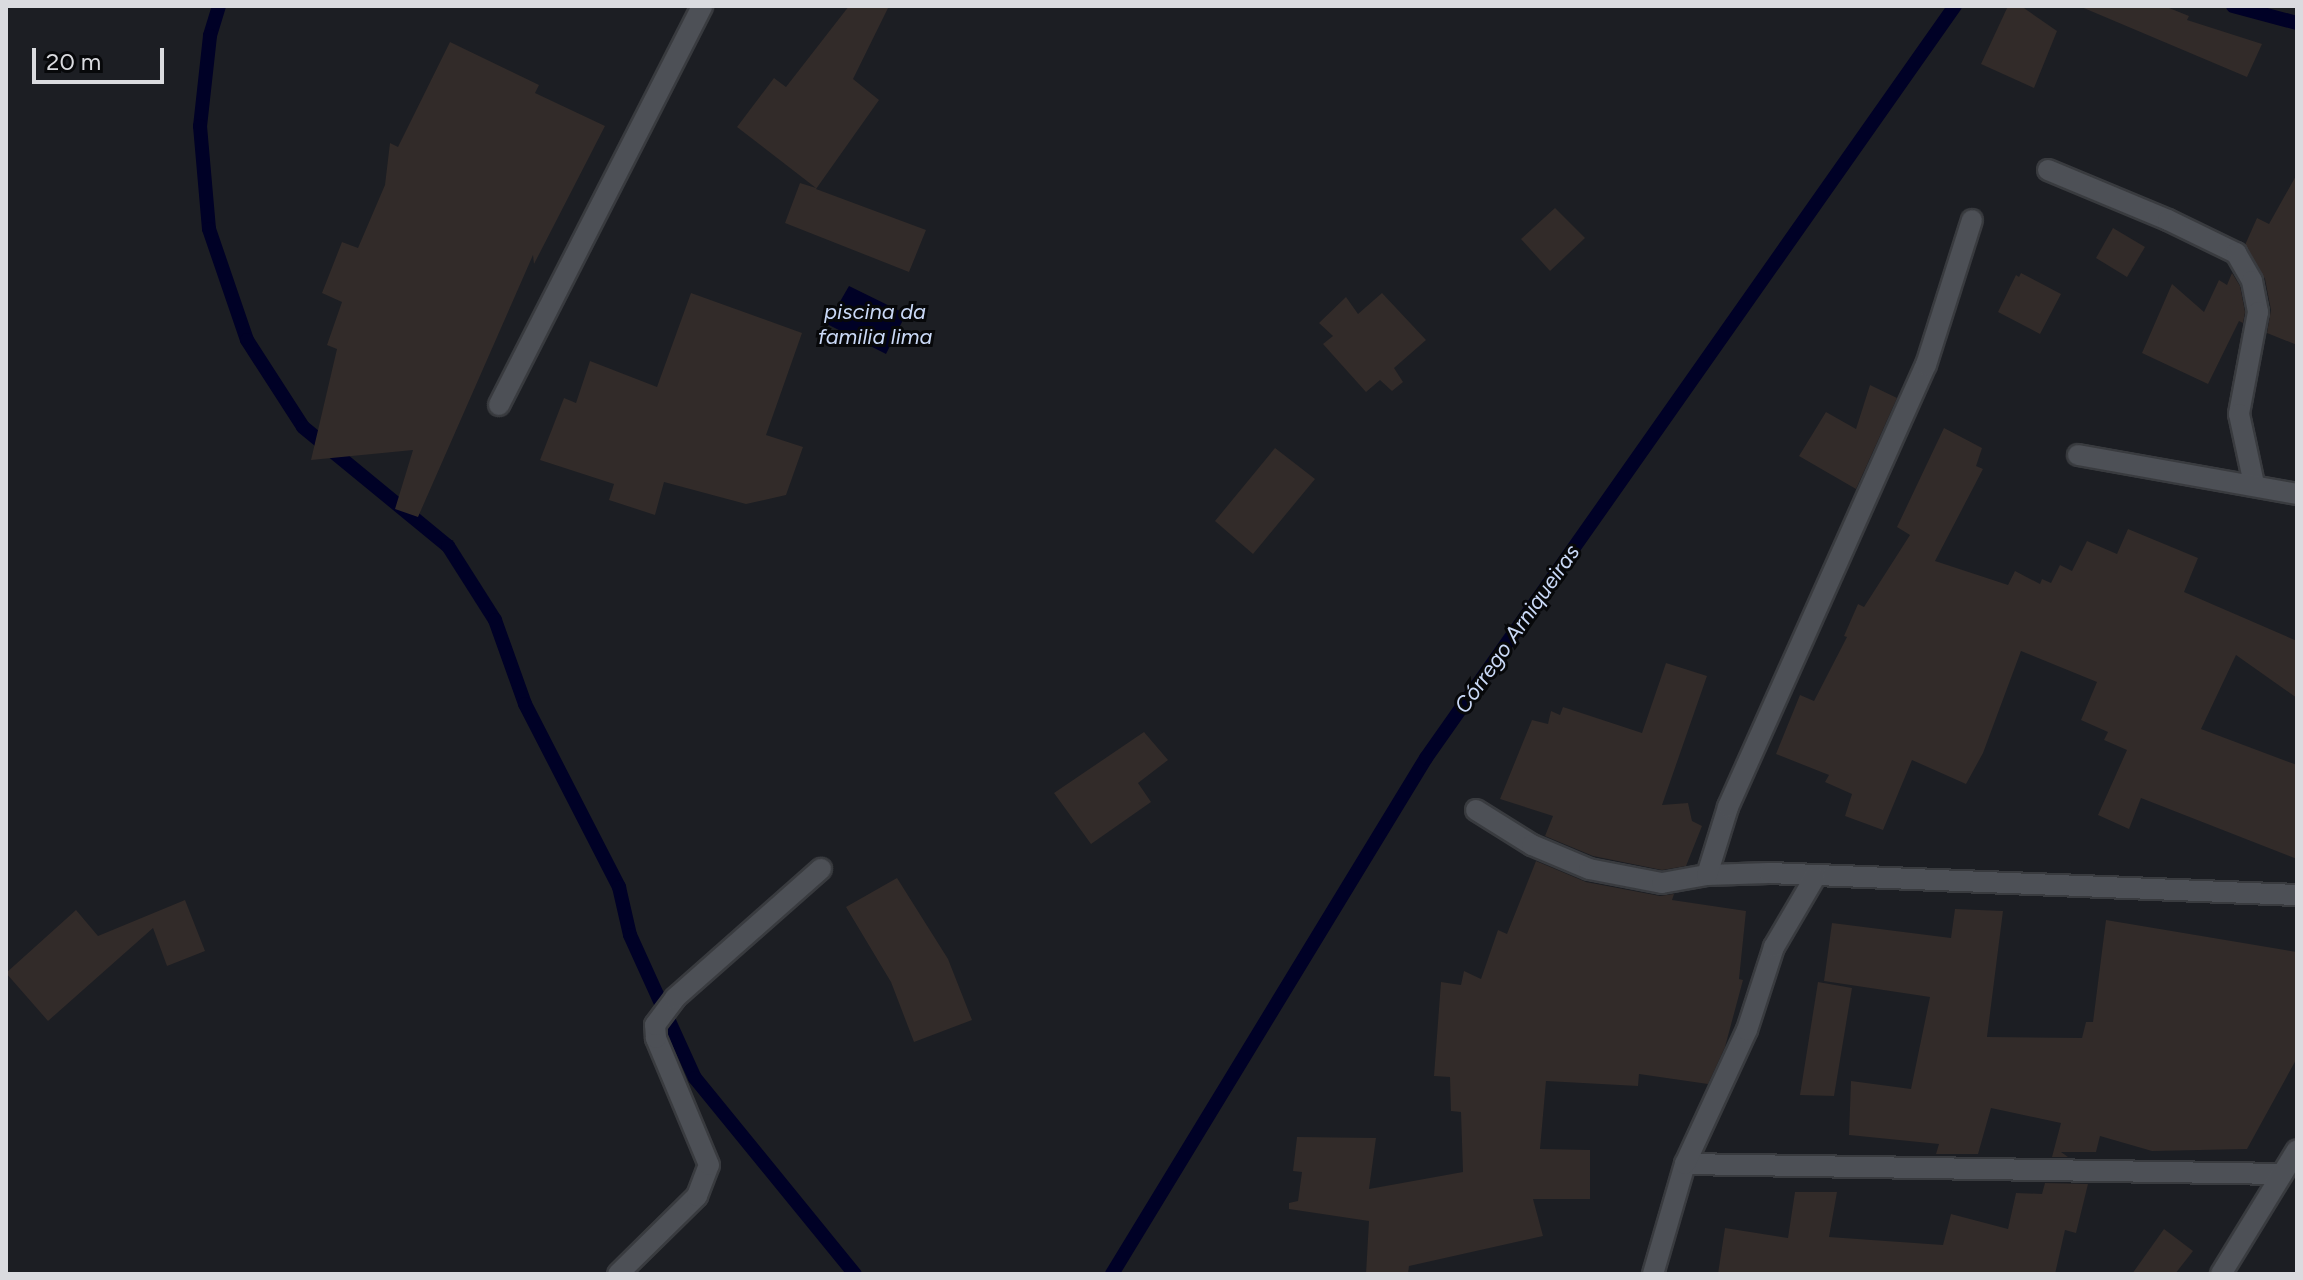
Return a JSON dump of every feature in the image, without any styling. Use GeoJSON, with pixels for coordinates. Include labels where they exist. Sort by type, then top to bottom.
{"type":"FeatureCollection","features":[{"type":"Feature","properties":{"kind":"street"},"geometry":{"type":"LineString","coordinates":[[499,405],[702,6]]}},
{"type":"Feature","properties":{"kind":"street"},"geometry":{"type":"LineString","coordinates":[[2048,170],[2168,220],[2236,253],[2252,281],[2258,312],[2239,414],[2254,484]]}},
{"type":"Feature","properties":{"kind":"street"},"geometry":{"type":"LineString","coordinates":[[1707,875],[1728,807],[1926,365],[1972,220]]}},
{"type":"Feature","properties":{"kind":"street"},"geometry":{"type":"LineString","coordinates":[[2078,455],[2297,494]]}},
{"type":"Feature","properties":{"kind":"street"},"geometry":{"type":"LineString","coordinates":[[1476,810],[1532,845],[1589,869],[1662,883],[1707,875],[1769,873],[2297,895]]}},
{"type":"Feature","properties":{"kind":"street"},"geometry":{"type":"LineString","coordinates":[[618,1274],[697,1196],[709,1165],[656,1038],[655,1025],[675,998],[821,869]]}},
{"type":"Feature","properties":{"kind":"street"},"geometry":{"type":"LineString","coordinates":[[1653,1274],[1685,1164],[1747,1030],[1774,947],[1815,877]]}},
{"type":"Feature","properties":{"kind":"street"},"geometry":{"type":"LineString","coordinates":[[2221,1274],[2297,1150]]}},
{"type":"Feature","properties":{"kind":"street"},"geometry":{"type":"LineString","coordinates":[[1685,1164],[2282,1174]]}},
{"type":"Feature","properties":{"kind":"water","name":"piscina da familia lima"},"geometry":{"type":"Polygon","coordinates":[[[849,286],[906,314],[886,354],[827,324],[849,286]]]}},
{"type":"Feature","properties":{"kind":"building"},"geometry":{"type":"Polygon","coordinates":[[[849,6],[889,6],[853,79],[879,100],[816,189],[926,230],[909,272],[785,223],[800,183],[816,188],[737,127],[774,78],[786,87],[849,6]]]}},
{"type":"Feature","properties":{"kind":"building"},"geometry":{"type":"Polygon","coordinates":[[[2008,6],[2021,6],[2057,31],[2034,88],[1981,64],[2008,6]]]}},
{"type":"Feature","properties":{"kind":"building"},"geometry":{"type":"Polygon","coordinates":[[[2079,6],[2164,6],[2189,16],[2187,20],[2262,44],[2247,77],[2079,6]]]}},
{"type":"Feature","properties":{"kind":"building"},"geometry":{"type":"Polygon","coordinates":[[[450,42],[539,85],[535,93],[605,126],[534,264],[533,255],[418,517],[395,509],[413,450],[311,460],[337,349],[327,345],[342,302],[322,293],[342,242],[358,248],[385,185],[390,143],[398,147],[450,42]]]}},
{"type":"Feature","properties":{"kind":"building"},"geometry":{"type":"Polygon","coordinates":[[[2297,174],[2297,345],[2267,333],[2271,310],[2265,279],[2245,245],[2257,218],[2269,224],[2297,174]]]}},
{"type":"Feature","properties":{"kind":"building"},"geometry":{"type":"Polygon","coordinates":[[[1555,208],[1585,238],[1550,271],[1521,239],[1555,208]]]}},
{"type":"Feature","properties":{"kind":"building"},"geometry":{"type":"Polygon","coordinates":[[[2113,228],[2145,247],[2127,277],[2096,258],[2113,228]]]}},
{"type":"Feature","properties":{"kind":"building"},"geometry":{"type":"Polygon","coordinates":[[[2021,273],[2061,294],[2040,334],[1998,312],[2016,275],[2019,277],[2021,273]]]}},
{"type":"Feature","properties":{"kind":"building"},"geometry":{"type":"Polygon","coordinates":[[[2232,273],[2240,286],[2245,312],[2243,323],[2239,321],[2208,384],[2142,353],[2172,284],[2204,312],[2219,280],[2227,285],[2232,273]]]}},
{"type":"Feature","properties":{"kind":"building"},"geometry":{"type":"Polygon","coordinates":[[[691,293],[802,333],[766,435],[803,447],[786,495],[746,504],[664,482],[655,515],[609,500],[614,484],[540,460],[564,398],[576,403],[590,361],[657,387],[691,293]]]}},
{"type":"Feature","properties":{"kind":"building"},"geometry":{"type":"Polygon","coordinates":[[[1382,293],[1426,340],[1394,368],[1403,382],[1392,391],[1380,380],[1366,392],[1323,344],[1333,336],[1319,323],[1346,297],[1358,314],[1382,293]]]}},
{"type":"Feature","properties":{"kind":"building"},"geometry":{"type":"Polygon","coordinates":[[[1870,385],[1897,398],[1856,489],[1799,456],[1826,412],[1856,429],[1870,385]]]}},
{"type":"Feature","properties":{"kind":"building"},"geometry":{"type":"Polygon","coordinates":[[[1944,428],[1982,448],[1976,466],[1983,469],[1935,561],[2008,585],[2015,571],[2040,584],[2042,579],[2051,583],[2060,565],[2072,571],[2087,541],[2117,554],[2128,529],[2198,558],[2184,592],[2297,641],[2297,698],[2236,655],[2201,729],[2297,765],[2297,859],[2141,798],[2129,829],[2098,815],[2127,750],[2104,740],[2108,732],[2081,720],[2097,682],[2021,651],[1983,753],[1966,784],[1912,760],[1883,830],[1845,816],[1852,794],[1825,782],[1829,775],[1776,754],[1800,695],[1814,701],[1847,637],[1844,636],[1858,604],[1864,607],[1910,535],[1897,527],[1944,428]]]}},
{"type":"Feature","properties":{"kind":"building"},"geometry":{"type":"Polygon","coordinates":[[[1275,448],[1315,479],[1253,554],[1215,521],[1275,448]]]}},
{"type":"Feature","properties":{"kind":"building"},"geometry":{"type":"Polygon","coordinates":[[[1666,663],[1707,676],[1662,805],[1688,803],[1692,821],[1702,826],[1686,866],[1662,870],[1593,856],[1545,836],[1553,816],[1500,799],[1532,720],[1548,724],[1551,711],[1560,715],[1563,707],[1642,733],[1666,663]]]}},
{"type":"Feature","properties":{"kind":"building"},"geometry":{"type":"Polygon","coordinates":[[[1144,732],[1168,760],[1138,783],[1151,802],[1091,844],[1054,793],[1144,732]]]}},
{"type":"Feature","properties":{"kind":"building"},"geometry":{"type":"Polygon","coordinates":[[[1536,861],[1586,882],[1660,896],[1674,894],[1672,900],[1746,911],[1739,979],[1743,980],[1725,1047],[1708,1084],[1639,1074],[1638,1086],[1546,1081],[1540,1149],[1590,1150],[1590,1199],[1533,1199],[1543,1236],[1409,1266],[1408,1274],[1366,1274],[1369,1221],[1289,1209],[1289,1203],[1298,1201],[1302,1172],[1293,1171],[1297,1137],[1376,1138],[1369,1189],[1463,1172],[1461,1112],[1451,1111],[1450,1077],[1434,1076],[1441,982],[1461,985],[1464,971],[1481,979],[1498,930],[1507,934],[1536,861]]]}},
{"type":"Feature","properties":{"kind":"building"},"geometry":{"type":"Polygon","coordinates":[[[897,878],[948,959],[972,1020],[914,1042],[891,982],[846,907],[897,878]]]}},
{"type":"Feature","properties":{"kind":"building"},"geometry":{"type":"Polygon","coordinates":[[[185,900],[205,951],[167,966],[153,928],[48,1021],[6,973],[76,910],[98,936],[185,900]]]}},
{"type":"Feature","properties":{"kind":"building"},"geometry":{"type":"Polygon","coordinates":[[[1955,909],[2003,911],[1987,1037],[2082,1038],[2086,1022],[2093,1022],[2106,920],[2297,952],[2297,1058],[2247,1149],[2152,1151],[2100,1136],[2096,1152],[2061,1152],[2068,1157],[2052,1157],[2061,1123],[1991,1108],[1978,1154],[1936,1154],[1939,1144],[1849,1135],[1851,1081],[1911,1089],[1930,997],[1824,981],[1832,923],[1951,938],[1955,909]]]}},
{"type":"Feature","properties":{"kind":"building"},"geometry":{"type":"Polygon","coordinates":[[[1818,982],[1852,988],[1834,1096],[1800,1095],[1818,982]]]}},
{"type":"Feature","properties":{"kind":"building"},"geometry":{"type":"Polygon","coordinates":[[[2045,1183],[2088,1184],[2076,1233],[2065,1230],[2055,1274],[1718,1274],[1725,1228],[1788,1238],[1795,1192],[1837,1192],[1829,1237],[1943,1245],[1951,1214],[2008,1229],[2016,1193],[2042,1194],[2045,1183]]]}},
{"type":"Feature","properties":{"kind":"building"},"geometry":{"type":"Polygon","coordinates":[[[2164,1229],[2193,1251],[2175,1274],[2132,1274],[2164,1229]]]}},
{"type":"Feature","properties":{"kind":"waterway"},"geometry":{"type":"LineString","coordinates":[[219,6],[210,36],[200,126],[209,229],[247,340],[303,427],[448,546],[495,620],[525,704],[619,887],[630,935],[695,1078],[855,1274]]}},
{"type":"Feature","properties":{"kind":"waterway","name":"Córrego Arniqueiras"},"geometry":{"type":"LineString","coordinates":[[1112,1274],[1426,758],[1955,6]]}},
{"type":"Feature","properties":{"kind":"waterway"},"geometry":{"type":"LineString","coordinates":[[2233,6],[2297,23]]}}]}
